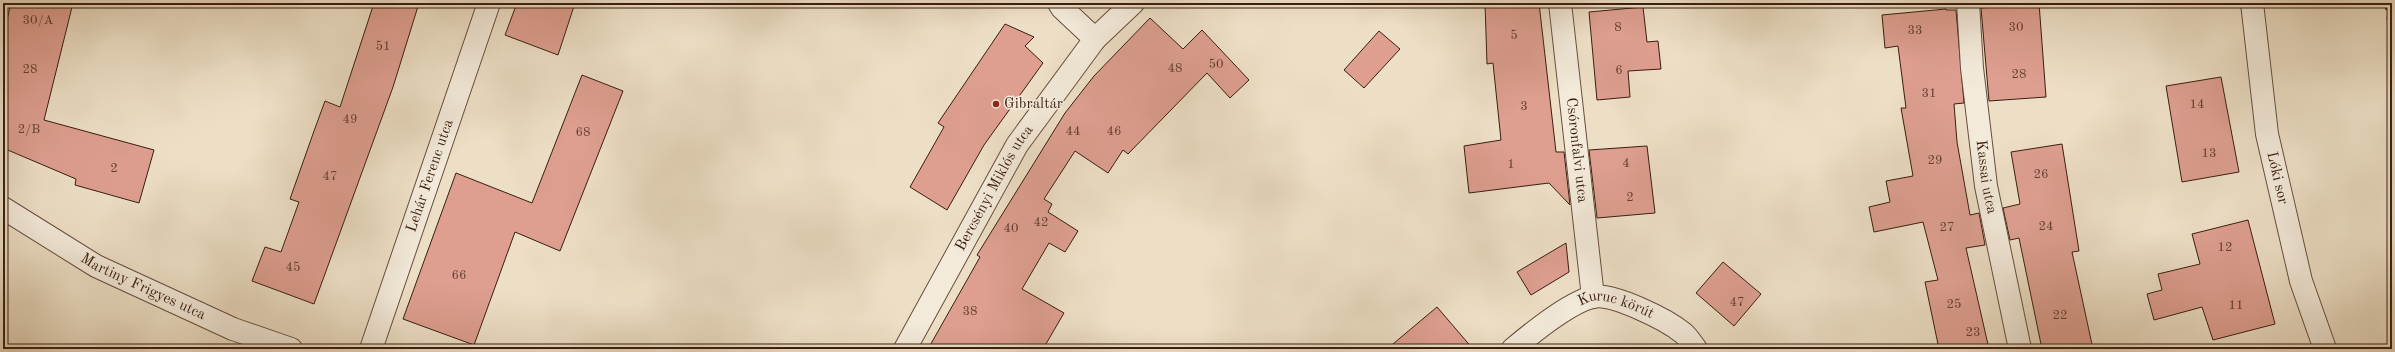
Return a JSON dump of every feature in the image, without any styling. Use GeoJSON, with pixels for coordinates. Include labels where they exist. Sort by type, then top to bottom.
{"type":"FeatureCollection","features":[{"type":"Feature","properties":{"kind":"street","name":"Lehár Ferenc utca"},"geometry":{"type":"LineString","coordinates":[[371,349],[489,3]]}},
{"type":"Feature","properties":{"kind":"street"},"geometry":{"type":"LineString","coordinates":[[1059,3],[1062,8],[1096,39]]}},
{"type":"Feature","properties":{"kind":"street","name":"Bercsényi Miklós utca"},"geometry":{"type":"LineString","coordinates":[[905,349],[1017,145],[1096,39],[1133,3]]}},
{"type":"Feature","properties":{"kind":"street","name":"Csóronfalvi utca"},"geometry":{"type":"LineString","coordinates":[[1560,3],[1593,297]]}},
{"type":"Feature","properties":{"kind":"street","name":"Kassai utca"},"geometry":{"type":"LineString","coordinates":[[1968,3],[1972,68],[1986,186],[2020,349]]}},
{"type":"Feature","properties":{"kind":"street","name":"Lóki sor"},"geometry":{"type":"LineString","coordinates":[[2252,3],[2267,134],[2301,281],[2325,349]]}},
{"type":"Feature","properties":{"kind":"street","name":"Martiny Frigyes utca"},"geometry":{"type":"LineString","coordinates":[[3,208],[96,266],[233,329],[291,349]]}},
{"type":"Feature","properties":{"kind":"street","name":"Kuruc körút"},"geometry":{"type":"LineString","coordinates":[[1513,349],[1536,339],[1554,317],[1593,297],[1614,300],[1659,316],[1684,334],[1696,349]]}},
{"type":"Feature","properties":{"kind":"building"},"geometry":{"type":"Polygon","coordinates":[[[11,3],[73,3],[44,120],[154,150],[139,203],[75,185],[76,179],[3,148],[3,37],[11,3]]]}},
{"type":"Feature","properties":{"kind":"building"},"geometry":{"type":"Polygon","coordinates":[[[374,3],[419,3],[393,87],[314,304],[252,281],[265,247],[281,252],[299,202],[290,199],[325,101],[340,107],[374,3]]]}},
{"type":"Feature","properties":{"kind":"building"},"geometry":{"type":"Polygon","coordinates":[[[517,3],[575,3],[558,55],[505,35],[517,3]]]}},
{"type":"Feature","properties":{"kind":"building"},"geometry":{"type":"Polygon","coordinates":[[[1485,3],[1539,3],[1556,152],[1564,152],[1570,205],[1549,183],[1469,193],[1464,146],[1501,140],[1493,63],[1487,64],[1485,3]]]}},
{"type":"Feature","properties":{"kind":"building"},"geometry":{"type":"Polygon","coordinates":[[[2039,3],[2046,97],[1989,101],[1981,8],[2039,3]]]}},
{"type":"Feature","properties":{"kind":"building"},"geometry":{"type":"Polygon","coordinates":[[[1643,7],[1647,42],[1658,41],[1661,69],[1628,71],[1630,97],[1597,100],[1589,12],[1643,7]]]}},
{"type":"Feature","properties":{"kind":"building"},"geometry":{"type":"Polygon","coordinates":[[[1946,9],[1956,10],[1964,103],[1954,104],[1957,142],[1970,215],[1979,213],[1985,245],[1966,248],[1989,349],[1939,349],[1925,282],[1938,280],[1923,222],[1874,232],[1869,207],[1890,202],[1886,181],[1913,176],[1901,108],[1906,108],[1898,46],[1885,48],[1882,15],[1946,9]]]}},
{"type":"Feature","properties":{"kind":"building"},"geometry":{"type":"Polygon","coordinates":[[[1150,18],[1183,49],[1202,30],[1249,80],[1230,98],[1207,73],[1128,154],[1123,150],[1108,173],[1075,151],[1044,199],[1052,204],[1048,212],[1078,231],[1065,252],[1049,243],[1022,289],[1064,313],[1043,349],[928,349],[980,257],[977,255],[1065,113],[1094,76],[1150,18]]]}},
{"type":"Feature","properties":{"kind":"building"},"geometry":{"type":"Polygon","coordinates":[[[1005,24],[1034,37],[1025,46],[1043,63],[984,145],[947,210],[910,187],[944,127],[938,123],[1005,24]]]}},
{"type":"Feature","properties":{"kind":"building"},"geometry":{"type":"Polygon","coordinates":[[[1379,31],[1400,49],[1364,88],[1344,70],[1379,31]]]}},
{"type":"Feature","properties":{"kind":"building"},"geometry":{"type":"Polygon","coordinates":[[[582,75],[623,91],[560,251],[515,232],[474,345],[403,319],[456,173],[532,203],[582,75]]]}},
{"type":"Feature","properties":{"kind":"building"},"geometry":{"type":"Polygon","coordinates":[[[2221,77],[2239,172],[2182,182],[2166,86],[2221,77]]]}},
{"type":"Feature","properties":{"kind":"building"},"geometry":{"type":"Polygon","coordinates":[[[2062,144],[2079,251],[2072,252],[2093,349],[2042,349],[2019,238],[2010,240],[2003,208],[2020,204],[2011,152],[2062,144]]]}},
{"type":"Feature","properties":{"kind":"building"},"geometry":{"type":"Polygon","coordinates":[[[1647,146],[1655,213],[1597,218],[1589,150],[1647,146]]]}},
{"type":"Feature","properties":{"kind":"building"},"geometry":{"type":"Polygon","coordinates":[[[2248,220],[2275,324],[2213,340],[2202,307],[2154,320],[2147,294],[2162,290],[2158,274],[2200,264],[2192,234],[2248,220]]]}},
{"type":"Feature","properties":{"kind":"building"},"geometry":{"type":"Polygon","coordinates":[[[1566,243],[1569,272],[1531,295],[1517,272],[1566,243]]]}},
{"type":"Feature","properties":{"kind":"building"},"geometry":{"type":"Polygon","coordinates":[[[1723,262],[1761,294],[1734,326],[1696,293],[1723,262]]]}},
{"type":"Feature","properties":{"kind":"building"},"geometry":{"type":"Polygon","coordinates":[[[1437,307],[1473,349],[1387,349],[1437,307]]]}},
{"type":"Feature","properties":{"kind":"railway"},"geometry":{"type":"LineString","coordinates":[[2386,3],[2392,46]]}},
{"type":"Feature","properties":{"kind":"place","name":"Gibraltár"},"geometry":{"type":"Point","coordinates":[996,104]}}]}
